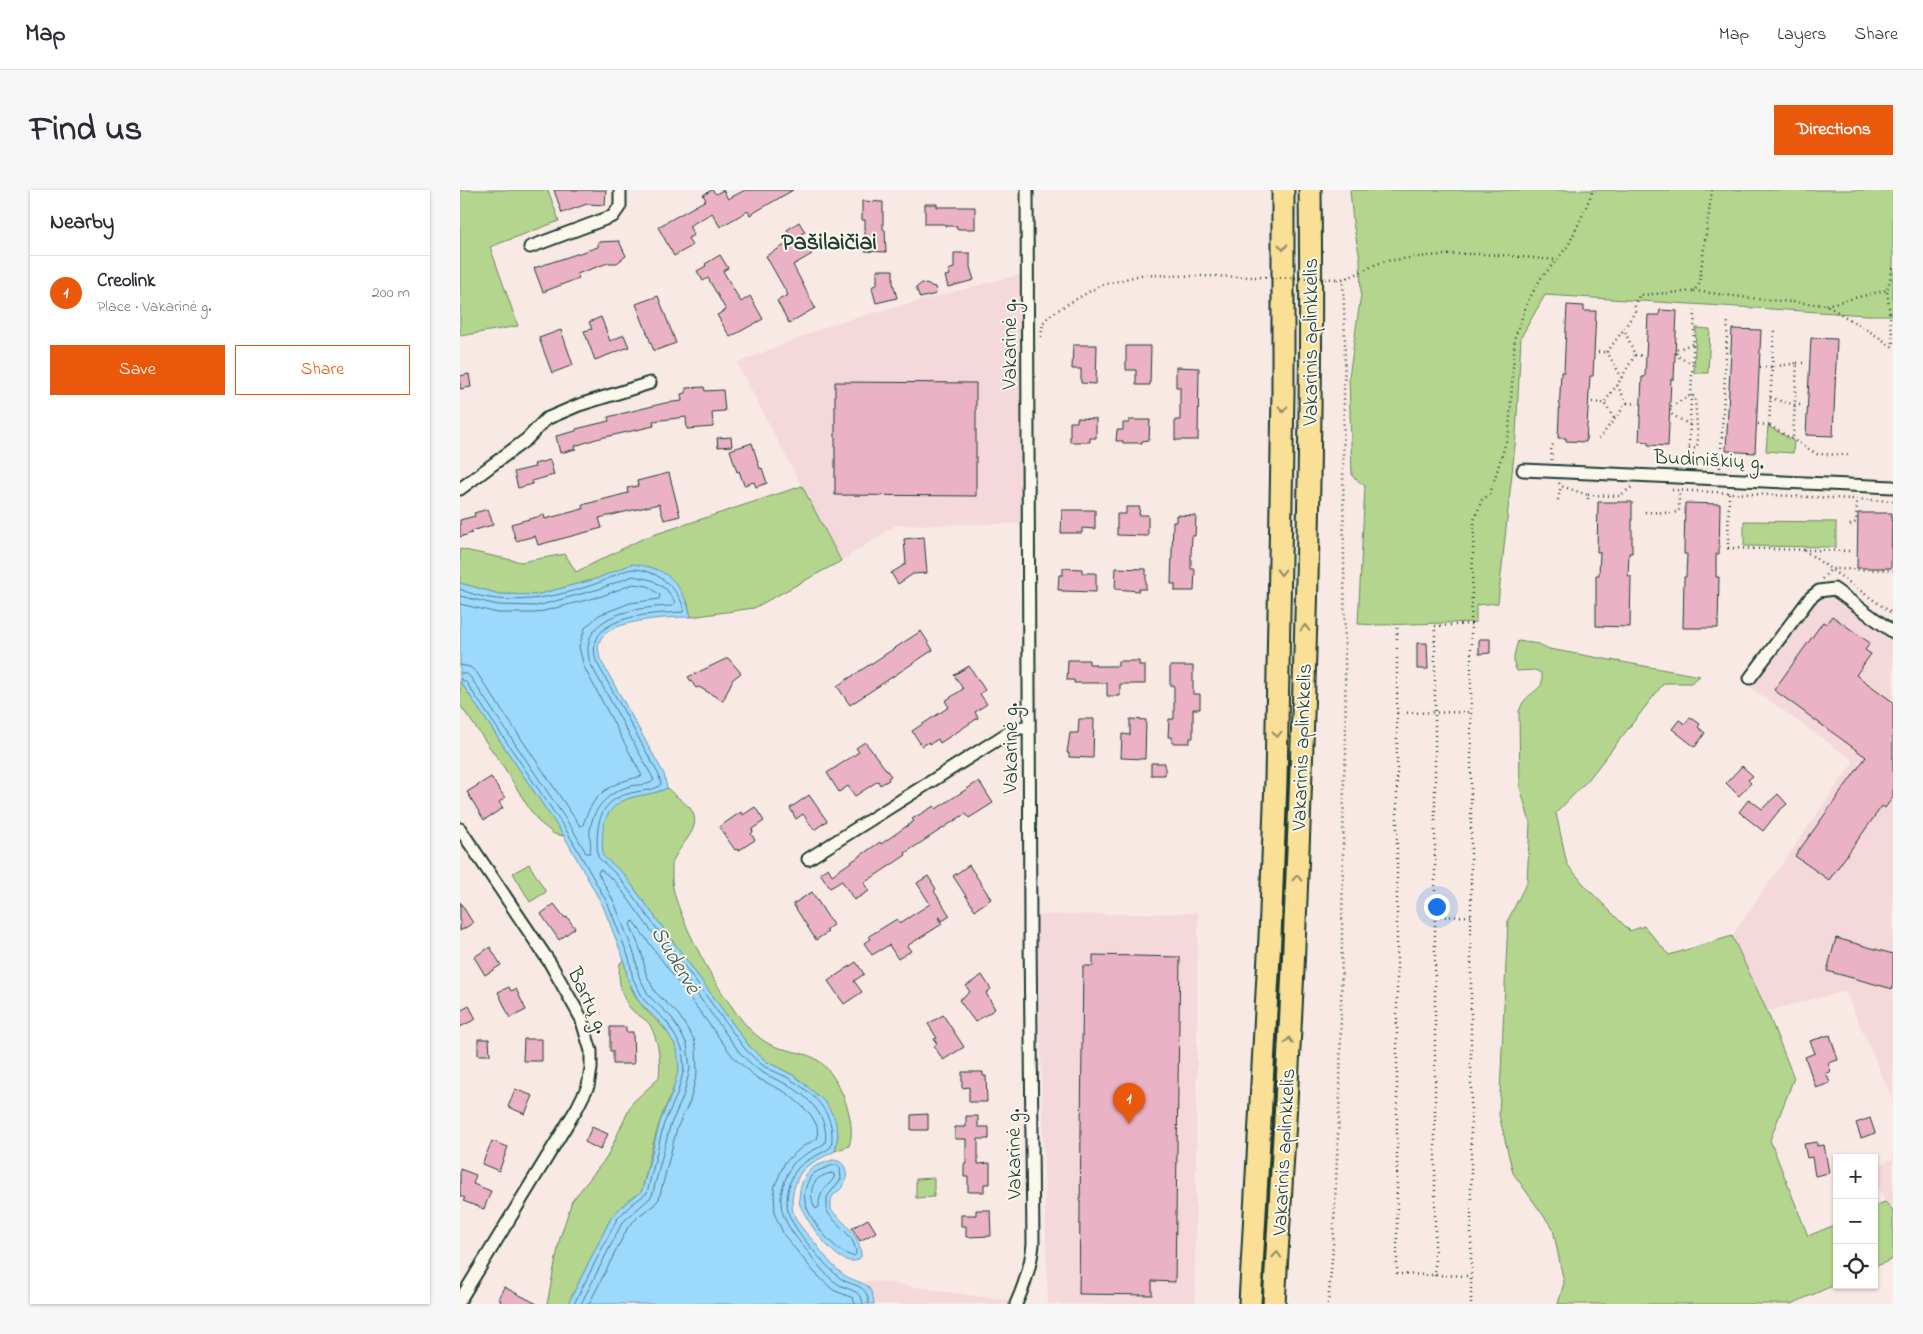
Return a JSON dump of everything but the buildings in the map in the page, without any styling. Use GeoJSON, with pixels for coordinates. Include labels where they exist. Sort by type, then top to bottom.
{"type":"FeatureCollection","features":[{"type":"Feature","properties":{"kind":"highway","name":"Vakarinis aplinkkelis"},"geometry":{"type":"LineString","coordinates":[[1274,1304],[1294,955],[1300,786],[1310,371],[1310,190]]}},
{"type":"Feature","properties":{"kind":"highway","name":"Vakarinis aplinkkelis"},"geometry":{"type":"LineString","coordinates":[[1250,1304],[1270,937],[1276,780],[1284,283],[1282,193]]}},
{"type":"Feature","properties":{"kind":"street"},"geometry":{"type":"LineString","coordinates":[[530,247],[613,216],[620,206],[620,190]]}},
{"type":"Feature","properties":{"kind":"street","name":"Vakarinė g."},"geometry":{"type":"LineString","coordinates":[[1016,1304],[1032,1260],[1033,1244],[1027,190]]}},
{"type":"Feature","properties":{"kind":"street"},"geometry":{"type":"LineString","coordinates":[[460,489],[527,439],[546,419],[579,405],[650,383]]}},
{"type":"Feature","properties":{"kind":"street","name":"Budiniškių g."},"geometry":{"type":"LineString","coordinates":[[1523,470],[1893,487]]}},
{"type":"Feature","properties":{"kind":"street"},"geometry":{"type":"LineString","coordinates":[[1750,678],[1814,593],[1822,590],[1834,589],[1893,632]]}},
{"type":"Feature","properties":{"kind":"street"},"geometry":{"type":"LineString","coordinates":[[808,859],[1011,731],[1029,728]]}},
{"type":"Feature","properties":{"kind":"street","name":"Bartų g."},"geometry":{"type":"LineString","coordinates":[[460,829],[550,963],[581,1018],[591,1051],[588,1086],[577,1108],[460,1300]]}},
{"type":"Feature","properties":{"kind":"path"},"geometry":{"type":"LineString","coordinates":[[1470,1304],[1471,624],[1474,520],[1482,500],[1490,494],[1509,432],[1515,337],[1528,301],[1540,278],[1569,244],[1592,190]]}},
{"type":"Feature","properties":{"kind":"path"},"geometry":{"type":"LineString","coordinates":[[1694,290],[1699,284],[1712,190]]}},
{"type":"Feature","properties":{"kind":"path"},"geometry":{"type":"LineString","coordinates":[[1040,342],[1043,323],[1050,316],[1099,286],[1141,275],[1343,279],[1352,277],[1366,268],[1385,262],[1430,257],[1472,254],[1557,260]]}},
{"type":"Feature","properties":{"kind":"path"},"geometry":{"type":"LineString","coordinates":[[1893,268],[1887,290],[1893,343]]}},
{"type":"Feature","properties":{"kind":"path"},"geometry":{"type":"LineString","coordinates":[[1328,1304],[1333,1248],[1340,1091],[1344,775],[1346,755],[1343,465],[1345,338],[1343,279]]}},
{"type":"Feature","properties":{"kind":"path"},"geometry":{"type":"LineString","coordinates":[[1607,352],[1634,312],[1635,303],[1640,295],[1694,290],[1826,306],[1887,290]]}},
{"type":"Feature","properties":{"kind":"path"},"geometry":{"type":"LineString","coordinates":[[1826,306],[1893,347]]}},
{"type":"Feature","properties":{"kind":"path"},"geometry":{"type":"LineString","coordinates":[[1688,466],[1695,308]]}},
{"type":"Feature","properties":{"kind":"path"},"geometry":{"type":"LineString","coordinates":[[1720,468],[1728,318]]}},
{"type":"Feature","properties":{"kind":"path"},"geometry":{"type":"LineString","coordinates":[[1624,329],[1636,355]]}},
{"type":"Feature","properties":{"kind":"path"},"geometry":{"type":"LineString","coordinates":[[1769,425],[1774,331]]}},
{"type":"Feature","properties":{"kind":"path"},"geometry":{"type":"LineString","coordinates":[[1693,364],[1677,356],[1676,350],[1694,343]]}},
{"type":"Feature","properties":{"kind":"path"},"geometry":{"type":"LineString","coordinates":[[1598,352],[1607,352]]}},
{"type":"Feature","properties":{"kind":"path"},"geometry":{"type":"LineString","coordinates":[[1607,352],[1622,378]]}},
{"type":"Feature","properties":{"kind":"path"},"geometry":{"type":"LineString","coordinates":[[1636,355],[1643,356]]}},
{"type":"Feature","properties":{"kind":"path"},"geometry":{"type":"LineString","coordinates":[[1604,403],[1636,355]]}},
{"type":"Feature","properties":{"kind":"path"},"geometry":{"type":"LineString","coordinates":[[1793,439],[1797,363]]}},
{"type":"Feature","properties":{"kind":"path"},"geometry":{"type":"LineString","coordinates":[[1760,366],[1772,367],[1807,363]]}},
{"type":"Feature","properties":{"kind":"path"},"geometry":{"type":"LineString","coordinates":[[1617,385],[1627,403]]}},
{"type":"Feature","properties":{"kind":"path"},"geometry":{"type":"LineString","coordinates":[[1690,425],[1671,414],[1670,407],[1691,395]]}},
{"type":"Feature","properties":{"kind":"path"},"geometry":{"type":"LineString","coordinates":[[1689,449],[1696,448],[1698,443],[1695,397],[1691,395]]}},
{"type":"Feature","properties":{"kind":"path"},"geometry":{"type":"LineString","coordinates":[[1770,398],[1795,405],[1804,405]]}},
{"type":"Feature","properties":{"kind":"path"},"geometry":{"type":"LineString","coordinates":[[1592,402],[1604,403]]}},
{"type":"Feature","properties":{"kind":"path"},"geometry":{"type":"LineString","coordinates":[[1604,403],[1614,419]]}},
{"type":"Feature","properties":{"kind":"path"},"geometry":{"type":"LineString","coordinates":[[1627,403],[1637,404]]}},
{"type":"Feature","properties":{"kind":"path"},"geometry":{"type":"LineString","coordinates":[[1599,439],[1627,403]]}},
{"type":"Feature","properties":{"kind":"path"},"geometry":{"type":"LineString","coordinates":[[1758,424],[1769,425],[1817,454],[1851,455]]}},
{"type":"Feature","properties":{"kind":"path"},"geometry":{"type":"LineString","coordinates":[[1551,460],[1551,448],[1554,442]]}},
{"type":"Feature","properties":{"kind":"path"},"geometry":{"type":"LineString","coordinates":[[1558,481],[1561,486],[1588,495],[1619,496],[1634,486]]}},
{"type":"Feature","properties":{"kind":"path"},"geometry":{"type":"LineString","coordinates":[[1558,500],[1561,486]]}},
{"type":"Feature","properties":{"kind":"path"},"geometry":{"type":"LineString","coordinates":[[1645,512],[1674,513],[1680,511],[1680,490]]}},
{"type":"Feature","properties":{"kind":"path"},"geometry":{"type":"LineString","coordinates":[[1728,493],[1728,548],[1731,552]]}},
{"type":"Feature","properties":{"kind":"path"},"geometry":{"type":"LineString","coordinates":[[1588,495],[1588,500]]}},
{"type":"Feature","properties":{"kind":"path"},"geometry":{"type":"LineString","coordinates":[[1850,525],[1856,522],[1858,500]]}},
{"type":"Feature","properties":{"kind":"path"},"geometry":{"type":"LineString","coordinates":[[1728,548],[1850,550]]}},
{"type":"Feature","properties":{"kind":"path"},"geometry":{"type":"LineString","coordinates":[[1803,550],[1893,614]]}},
{"type":"Feature","properties":{"kind":"path"},"geometry":{"type":"LineString","coordinates":[[1822,590],[1821,579],[1831,569],[1893,570]]}},
{"type":"Feature","properties":{"kind":"path"},"geometry":{"type":"LineString","coordinates":[[1435,1276],[1435,626],[1471,624]]}},
{"type":"Feature","properties":{"kind":"path"},"geometry":{"type":"LineString","coordinates":[[1397,628],[1397,1274],[1471,1276]]}},
{"type":"Feature","properties":{"kind":"path"},"geometry":{"type":"LineString","coordinates":[[1397,713],[1471,712]]}},
{"type":"Feature","properties":{"kind":"path"},"geometry":{"type":"LineString","coordinates":[[1435,917],[1471,916]]}},
{"type":"Feature","properties":{"kind":"shaded area"},"geometry":{"type":"Polygon","coordinates":[[[1022,274],[1022,524],[896,525],[841,561],[737,363],[836,323],[1022,274]]]}},
{"type":"Feature","properties":{"kind":"shaded area"},"geometry":{"type":"Polygon","coordinates":[[[1823,595],[1834,595],[1893,638],[1893,1100],[1845,991],[1767,1011],[1732,936],[1854,761],[1750,687],[1815,599],[1823,595]]]}},
{"type":"Feature","properties":{"kind":"shaded area"},"geometry":{"type":"Polygon","coordinates":[[[1198,913],[1195,1304],[1048,1304],[1037,915],[1198,913]]]}},
{"type":"Feature","properties":{"kind":"shaded area"},"geometry":{"type":"Polygon","coordinates":[[[1893,1159],[1893,1210],[1885,1202],[1878,1186],[1878,1165],[1893,1159]]]}},
{"type":"Feature","properties":{"kind":"shaded area"},"geometry":{"type":"Polygon","coordinates":[[[875,1281],[1011,1301],[1009,1304],[874,1304],[873,1292],[863,1282],[875,1281]]]}},
{"type":"Feature","properties":{"kind":"green space"},"geometry":{"type":"Polygon","coordinates":[[[460,190],[548,190],[559,221],[490,247],[518,326],[460,336],[460,190]]]}},
{"type":"Feature","properties":{"kind":"green space"},"geometry":{"type":"Polygon","coordinates":[[[1350,190],[1893,190],[1893,315],[1545,295],[1521,337],[1516,436],[1498,603],[1476,605],[1476,622],[1358,624],[1365,486],[1352,476],[1349,377],[1361,294],[1360,258],[1353,223],[1350,190]]]}},
{"type":"Feature","properties":{"kind":"green space"},"geometry":{"type":"Polygon","coordinates":[[[1696,328],[1710,329],[1708,373],[1694,373],[1696,328]]]}},
{"type":"Feature","properties":{"kind":"green space"},"geometry":{"type":"Polygon","coordinates":[[[1768,426],[1794,441],[1793,453],[1766,451],[1768,426]]]}},
{"type":"Feature","properties":{"kind":"green space"},"geometry":{"type":"Polygon","coordinates":[[[802,486],[841,561],[754,608],[691,617],[687,600],[632,564],[596,579],[536,595],[499,594],[460,583],[460,549],[521,562],[565,554],[576,572],[644,538],[802,486]]]}},
{"type":"Feature","properties":{"kind":"green space"},"geometry":{"type":"Polygon","coordinates":[[[1744,521],[1836,522],[1836,547],[1744,546],[1744,521]]]}},
{"type":"Feature","properties":{"kind":"green space"},"geometry":{"type":"Polygon","coordinates":[[[1518,641],[1539,644],[1549,649],[1700,676],[1691,683],[1664,683],[1588,780],[1556,813],[1567,864],[1587,888],[1630,931],[1644,926],[1669,955],[1732,936],[1767,1011],[1794,1078],[1770,1140],[1808,1236],[1833,1226],[1833,1286],[1791,1304],[1558,1304],[1564,1283],[1553,1229],[1513,1173],[1499,1115],[1508,920],[1527,882],[1530,823],[1520,787],[1519,711],[1524,701],[1541,686],[1542,682],[1541,673],[1535,670],[1517,671],[1514,660],[1518,641]]]}},
{"type":"Feature","properties":{"kind":"green space"},"geometry":{"type":"Polygon","coordinates":[[[460,681],[564,836],[554,834],[539,822],[530,810],[505,769],[460,705],[460,681]]]}},
{"type":"Feature","properties":{"kind":"green space"},"geometry":{"type":"Polygon","coordinates":[[[667,788],[690,808],[694,816],[695,823],[692,830],[672,865],[672,880],[678,906],[701,957],[725,997],[744,1023],[755,1034],[769,1044],[814,1058],[826,1068],[840,1088],[849,1113],[851,1136],[849,1146],[835,1151],[838,1134],[826,1103],[795,1076],[767,1062],[749,1046],[623,873],[602,856],[603,827],[609,812],[622,801],[667,788]]]}},
{"type":"Feature","properties":{"kind":"green space"},"geometry":{"type":"Polygon","coordinates":[[[529,864],[546,892],[530,902],[513,873],[529,864]]]}},
{"type":"Feature","properties":{"kind":"green space"},"geometry":{"type":"Polygon","coordinates":[[[624,960],[629,983],[634,993],[645,1009],[668,1034],[676,1047],[679,1057],[677,1076],[659,1124],[642,1191],[612,1216],[568,1304],[547,1304],[560,1238],[572,1201],[607,1157],[632,1103],[659,1078],[659,1051],[650,1025],[634,1012],[623,994],[619,969],[620,963],[624,960]]]}},
{"type":"Feature","properties":{"kind":"green space"},"geometry":{"type":"Polygon","coordinates":[[[934,1178],[934,1197],[916,1198],[916,1179],[934,1178]]]}},
{"type":"Feature","properties":{"kind":"green space"},"geometry":{"type":"Polygon","coordinates":[[[1885,1202],[1893,1210],[1893,1259],[1878,1265],[1878,1244],[1878,1205],[1885,1202]]]}},
{"type":"Feature","properties":{"kind":"water","name":"Sudervė"},"geometry":{"type":"Polygon","coordinates":[[[632,564],[652,568],[669,577],[683,595],[691,617],[628,623],[606,633],[599,642],[600,659],[664,774],[667,788],[623,801],[609,812],[603,827],[603,856],[623,873],[749,1046],[767,1062],[795,1076],[826,1103],[835,1119],[838,1134],[835,1151],[813,1162],[802,1171],[793,1191],[793,1212],[802,1229],[836,1268],[844,1275],[868,1287],[873,1296],[874,1304],[568,1304],[612,1216],[642,1191],[660,1122],[672,1094],[679,1068],[677,1048],[663,1025],[640,1003],[628,980],[624,960],[603,906],[564,836],[460,681],[460,583],[499,594],[536,595],[596,579],[632,564]]]}},
{"type":"Feature","properties":{"kind":"water"},"geometry":{"type":"Polygon","coordinates":[[[832,1160],[841,1163],[846,1169],[846,1178],[841,1189],[831,1199],[831,1210],[846,1225],[859,1243],[861,1257],[853,1261],[835,1253],[826,1244],[810,1222],[799,1201],[801,1186],[808,1172],[815,1166],[832,1160]]]}},
{"type":"Feature","properties":{"kind":"place","name":"Creolink"},"geometry":{"type":"Point","coordinates":[1129,1124]}},
{"type":"Feature","properties":{"kind":"district","name":"Pašilaičiai"},"geometry":{"type":"Point","coordinates":[829,241]}}]}
